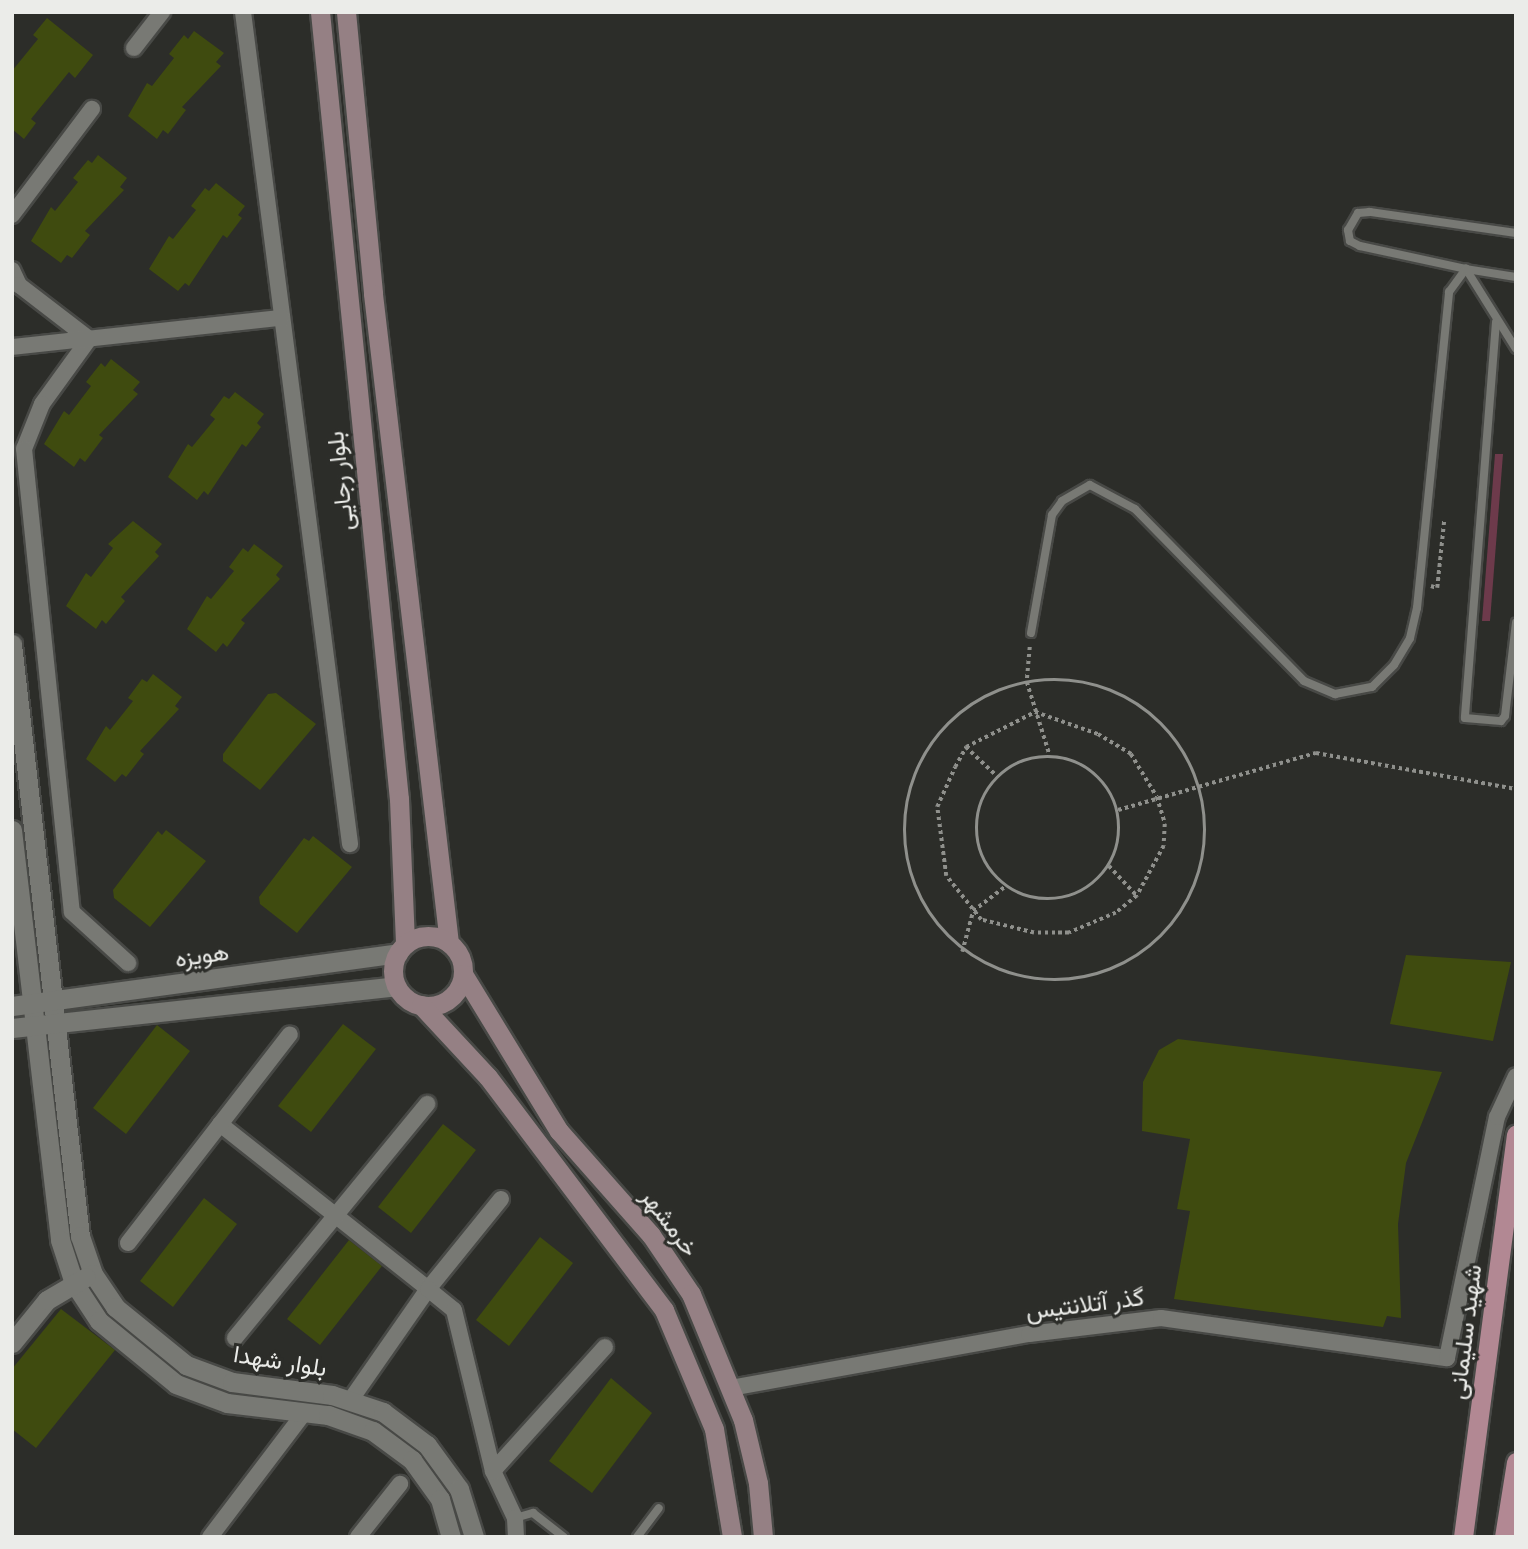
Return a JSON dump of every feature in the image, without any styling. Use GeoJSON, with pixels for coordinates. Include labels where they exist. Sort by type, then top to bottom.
{"type":"FeatureCollection","features":[{"type":"Feature","properties":{"kind":"main road","name":"بلوار رجایی"},"geometry":{"type":"LineString","coordinates":[[320,12],[399,799],[401,949]]}},
{"type":"Feature","properties":{"kind":"main road"},"geometry":{"type":"LineString","coordinates":[[346,12],[449,943],[463,974],[453,996],[421,1005]]}},
{"type":"Feature","properties":{"kind":"main road"},"geometry":{"type":"LineString","coordinates":[[449,943],[426,936],[401,949],[396,985],[421,1005],[488,1077],[664,1310],[714,1429],[732,1537]]}},
{"type":"Feature","properties":{"kind":"main road","name":"خرمشهر"},"geometry":{"type":"LineString","coordinates":[[463,974],[559,1131],[651,1235],[691,1294],[731,1388],[758,1483],[763,1537]]}},
{"type":"Feature","properties":{"kind":"main road","name":"شهید سلیمانی"},"geometry":{"type":"LineString","coordinates":[[1463,1537],[1508,1262],[1516,1134]]}},
{"type":"Feature","properties":{"kind":"main road"},"geometry":{"type":"LineString","coordinates":[[1504,1537],[1516,1462]]}},
{"type":"Feature","properties":{"kind":"street"},"geometry":{"type":"LineString","coordinates":[[134,48],[163,12]]}},
{"type":"Feature","properties":{"kind":"street"},"geometry":{"type":"LineString","coordinates":[[243,12],[350,844]]}},
{"type":"Feature","properties":{"kind":"street"},"geometry":{"type":"LineString","coordinates":[[12,215],[92,109]]}},
{"type":"Feature","properties":{"kind":"street"},"geometry":{"type":"LineString","coordinates":[[12,270],[19,285],[89,339]]}},
{"type":"Feature","properties":{"kind":"street"},"geometry":{"type":"LineString","coordinates":[[12,347],[281,318]]}},
{"type":"Feature","properties":{"kind":"street"},"geometry":{"type":"LineString","coordinates":[[89,339],[43,404],[24,449],[72,912],[128,963]]}},
{"type":"Feature","properties":{"kind":"street","name":"بلوار شهدا"},"geometry":{"type":"LineString","coordinates":[[12,644],[80,1236],[93,1274],[115,1307],[186,1365],[232,1382],[351,1401],[383,1412],[427,1445],[459,1489],[474,1537]]}},
{"type":"Feature","properties":{"kind":"street","name":"بلوار شهدا"},"geometry":{"type":"LineString","coordinates":[[12,830],[60,1240],[74,1283],[99,1321],[176,1384],[227,1403],[342,1420],[373,1431],[412,1460],[440,1499],[451,1537]]}},
{"type":"Feature","properties":{"kind":"street","name":"هویزه"},"geometry":{"type":"LineString","coordinates":[[12,1006],[54,1002],[401,949]]}},
{"type":"Feature","properties":{"kind":"street"},"geometry":{"type":"LineString","coordinates":[[28,971],[42,981],[49,972]]}},
{"type":"Feature","properties":{"kind":"street","name":"هویزه"},"geometry":{"type":"LineString","coordinates":[[12,1028],[396,985]]}},
{"type":"Feature","properties":{"kind":"street"},"geometry":{"type":"LineString","coordinates":[[128,1243],[290,1034]]}},
{"type":"Feature","properties":{"kind":"street"},"geometry":{"type":"LineString","coordinates":[[38,1050],[47,1040],[58,1047]]}},
{"type":"Feature","properties":{"kind":"street","name":"گذر آتلانتیس"},"geometry":{"type":"LineString","coordinates":[[731,1388],[1029,1334],[1160,1318],[1447,1358],[1497,1117],[1516,1076]]}},
{"type":"Feature","properties":{"kind":"street"},"geometry":{"type":"LineString","coordinates":[[235,1338],[427,1104]]}},
{"type":"Feature","properties":{"kind":"street"},"geometry":{"type":"LineString","coordinates":[[220,1124],[333,1217],[454,1310],[493,1471],[515,1517],[516,1537]]}},
{"type":"Feature","properties":{"kind":"street"},"geometry":{"type":"LineString","coordinates":[[342,1420],[351,1401],[428,1289],[502,1199]]}},
{"type":"Feature","properties":{"kind":"street"},"geometry":{"type":"LineString","coordinates":[[12,1343],[47,1300],[93,1274]]}},
{"type":"Feature","properties":{"kind":"street"},"geometry":{"type":"LineString","coordinates":[[493,1471],[605,1347]]}},
{"type":"Feature","properties":{"kind":"street"},"geometry":{"type":"LineString","coordinates":[[268,1408],[273,1387]]}},
{"type":"Feature","properties":{"kind":"street"},"geometry":{"type":"LineString","coordinates":[[211,1537],[304,1413]]}},
{"type":"Feature","properties":{"kind":"street"},"geometry":{"type":"LineString","coordinates":[[358,1537],[400,1484]]}},
{"type":"Feature","properties":{"kind":"lane"},"geometry":{"type":"LineString","coordinates":[[1516,233],[1370,212],[1358,213],[1349,223],[1350,242],[1360,246],[1466,269],[1516,276]]}},
{"type":"Feature","properties":{"kind":"lane"},"geometry":{"type":"LineString","coordinates":[[1466,269],[1496,322],[1516,349]]}},
{"type":"Feature","properties":{"kind":"lane"},"geometry":{"type":"LineString","coordinates":[[1031,633],[1052,514],[1062,501],[1090,485],[1135,509],[1304,681],[1335,694],[1372,687],[1394,666],[1415,618],[1449,292],[1466,269]]}},
{"type":"Feature","properties":{"kind":"lane"},"geometry":{"type":"LineString","coordinates":[[1496,322],[1465,718],[1501,721],[1505,716],[1516,622]]}},
{"type":"Feature","properties":{"kind":"lane"},"geometry":{"type":"LineString","coordinates":[[637,1537],[659,1508]]}},
{"type":"Feature","properties":{"kind":"lane"},"geometry":{"type":"LineString","coordinates":[[515,1517],[533,1513],[564,1537]]}},
{"type":"Feature","properties":{"kind":"path"},"geometry":{"type":"LineString","coordinates":[[1031,633],[1027,682],[1050,756]]}},
{"type":"Feature","properties":{"kind":"path"},"geometry":{"type":"LineString","coordinates":[[1027,682],[1082,683],[1108,689],[1144,708],[1173,737],[1200,784],[1205,830],[1193,887],[1173,921],[1138,955],[1093,975],[1055,981],[997,970],[962,952],[919,897],[907,860],[904,820],[912,781],[930,746],[956,716],[989,694],[1027,682]]}},
{"type":"Feature","properties":{"kind":"path"},"geometry":{"type":"LineString","coordinates":[[1035,712],[1098,734],[1131,754],[1157,797],[1166,824],[1164,846],[1137,896],[1116,913],[1069,933],[1034,933],[981,920],[946,876],[937,807],[966,747],[1035,712]]}},
{"type":"Feature","properties":{"kind":"path"},"geometry":{"type":"LineString","coordinates":[[966,747],[998,777]]}},
{"type":"Feature","properties":{"kind":"path"},"geometry":{"type":"LineString","coordinates":[[1118,810],[1200,784],[1316,753],[1516,789]]}},
{"type":"Feature","properties":{"kind":"path"},"geometry":{"type":"LineString","coordinates":[[1050,756],[1093,772],[1118,810],[1120,829],[1109,866],[1083,890],[1050,900],[1006,886],[979,845],[984,797],[998,777],[1013,765],[1050,756]]}},
{"type":"Feature","properties":{"kind":"path"},"geometry":{"type":"LineString","coordinates":[[1109,866],[1137,896]]}},
{"type":"Feature","properties":{"kind":"path"},"geometry":{"type":"LineString","coordinates":[[962,952],[974,911],[1006,886]]}},
{"type":"Feature","properties":{"kind":"shaded area"},"geometry":{"type":"Polygon","coordinates":[[[1495,454],[1503,454],[1490,621],[1482,621],[1495,454]]]}},
{"type":"Feature","properties":{"kind":"building"},"geometry":{"type":"Polygon","coordinates":[[[47,18],[93,55],[75,78],[69,72],[31,119],[36,123],[24,139],[12,129],[12,71],[38,39],[33,35],[47,18]]]}},
{"type":"Feature","properties":{"kind":"building"},"geometry":{"type":"Polygon","coordinates":[[[194,31],[224,53],[216,62],[221,66],[182,107],[186,110],[168,134],[163,130],[157,139],[128,116],[147,83],[152,86],[174,58],[169,54],[184,35],[188,39],[194,31]]]}},
{"type":"Feature","properties":{"kind":"building"},"geometry":{"type":"Polygon","coordinates":[[[98,155],[127,178],[120,187],[124,190],[85,231],[90,235],[72,258],[67,255],[61,263],[31,241],[51,207],[55,211],[78,182],[73,178],[88,160],[92,163],[98,155]]]}},
{"type":"Feature","properties":{"kind":"building"},"geometry":{"type":"Polygon","coordinates":[[[216,183],[245,206],[238,215],[242,218],[227,238],[223,235],[189,286],[185,283],[178,291],[149,269],[169,236],[173,239],[196,210],[191,206],[205,188],[209,191],[216,183]]]}},
{"type":"Feature","properties":{"kind":"building"},"geometry":{"type":"Polygon","coordinates":[[[111,359],[140,382],[133,390],[138,394],[99,435],[103,438],[85,462],[80,458],[74,467],[44,444],[64,411],[69,415],[91,386],[86,382],[101,363],[105,367],[111,359]]]}},
{"type":"Feature","properties":{"kind":"building"},"geometry":{"type":"Polygon","coordinates":[[[235,392],[264,414],[257,423],[261,427],[246,447],[242,444],[208,495],[204,491],[197,500],[168,477],[188,444],[192,447],[215,419],[210,415],[224,396],[229,399],[235,392]]]}},
{"type":"Feature","properties":{"kind":"building"},"geometry":{"type":"Polygon","coordinates":[[[133,521],[162,544],[155,552],[159,556],[121,597],[125,601],[106,624],[102,620],[96,629],[66,606],[86,573],[91,577],[113,548],[108,544],[133,521]]]}},
{"type":"Feature","properties":{"kind":"building"},"geometry":{"type":"Polygon","coordinates":[[[254,544],[283,566],[276,575],[280,579],[241,620],[245,623],[227,647],[223,643],[216,652],[187,629],[207,596],[211,599],[234,571],[229,567],[243,548],[248,552],[254,544]]]}},
{"type":"Feature","properties":{"kind":"building"},"geometry":{"type":"Polygon","coordinates":[[[153,674],[182,697],[175,706],[179,709],[140,751],[144,754],[126,777],[122,774],[115,782],[86,759],[106,726],[110,730],[133,701],[128,698],[142,679],[147,682],[153,674]]]}},
{"type":"Feature","properties":{"kind":"building"},"geometry":{"type":"Polygon","coordinates":[[[276,693],[316,724],[260,790],[223,761],[223,754],[268,694],[276,693]]]}},
{"type":"Feature","properties":{"kind":"building"},"geometry":{"type":"Polygon","coordinates":[[[166,830],[206,861],[150,927],[114,898],[113,890],[158,831],[162,835],[166,830]]]}},
{"type":"Feature","properties":{"kind":"building"},"geometry":{"type":"Polygon","coordinates":[[[313,836],[352,867],[297,933],[260,904],[259,897],[304,838],[309,841],[313,836]]]}},
{"type":"Feature","properties":{"kind":"building"},"geometry":{"type":"Polygon","coordinates":[[[1406,955],[1511,962],[1493,1041],[1390,1024],[1406,955]]]}},
{"type":"Feature","properties":{"kind":"building"},"geometry":{"type":"Polygon","coordinates":[[[343,1024],[376,1049],[311,1132],[278,1106],[343,1024]]]}},
{"type":"Feature","properties":{"kind":"building"},"geometry":{"type":"Polygon","coordinates":[[[157,1025],[190,1051],[126,1134],[93,1108],[157,1025]]]}},
{"type":"Feature","properties":{"kind":"building"},"geometry":{"type":"Polygon","coordinates":[[[1178,1039],[1442,1072],[1406,1163],[1398,1224],[1401,1318],[1387,1316],[1383,1327],[1174,1299],[1190,1211],[1177,1209],[1190,1139],[1142,1131],[1143,1082],[1159,1050],[1178,1039]]]}},
{"type":"Feature","properties":{"kind":"building"},"geometry":{"type":"Polygon","coordinates":[[[443,1124],[476,1150],[411,1233],[378,1207],[443,1124]]]}},
{"type":"Feature","properties":{"kind":"building"},"geometry":{"type":"Polygon","coordinates":[[[204,1198],[237,1224],[173,1307],[140,1281],[204,1198]]]}},
{"type":"Feature","properties":{"kind":"building"},"geometry":{"type":"Polygon","coordinates":[[[540,1237],[573,1263],[509,1346],[476,1320],[540,1237]]]}},
{"type":"Feature","properties":{"kind":"building"},"geometry":{"type":"Polygon","coordinates":[[[349,1240],[382,1266],[320,1345],[287,1319],[349,1240]]]}},
{"type":"Feature","properties":{"kind":"building"},"geometry":{"type":"Polygon","coordinates":[[[61,1309],[115,1350],[36,1448],[12,1429],[12,1369],[61,1309]]]}},
{"type":"Feature","properties":{"kind":"building"},"geometry":{"type":"Polygon","coordinates":[[[611,1378],[652,1413],[592,1493],[549,1461],[611,1378]]]}}]}
